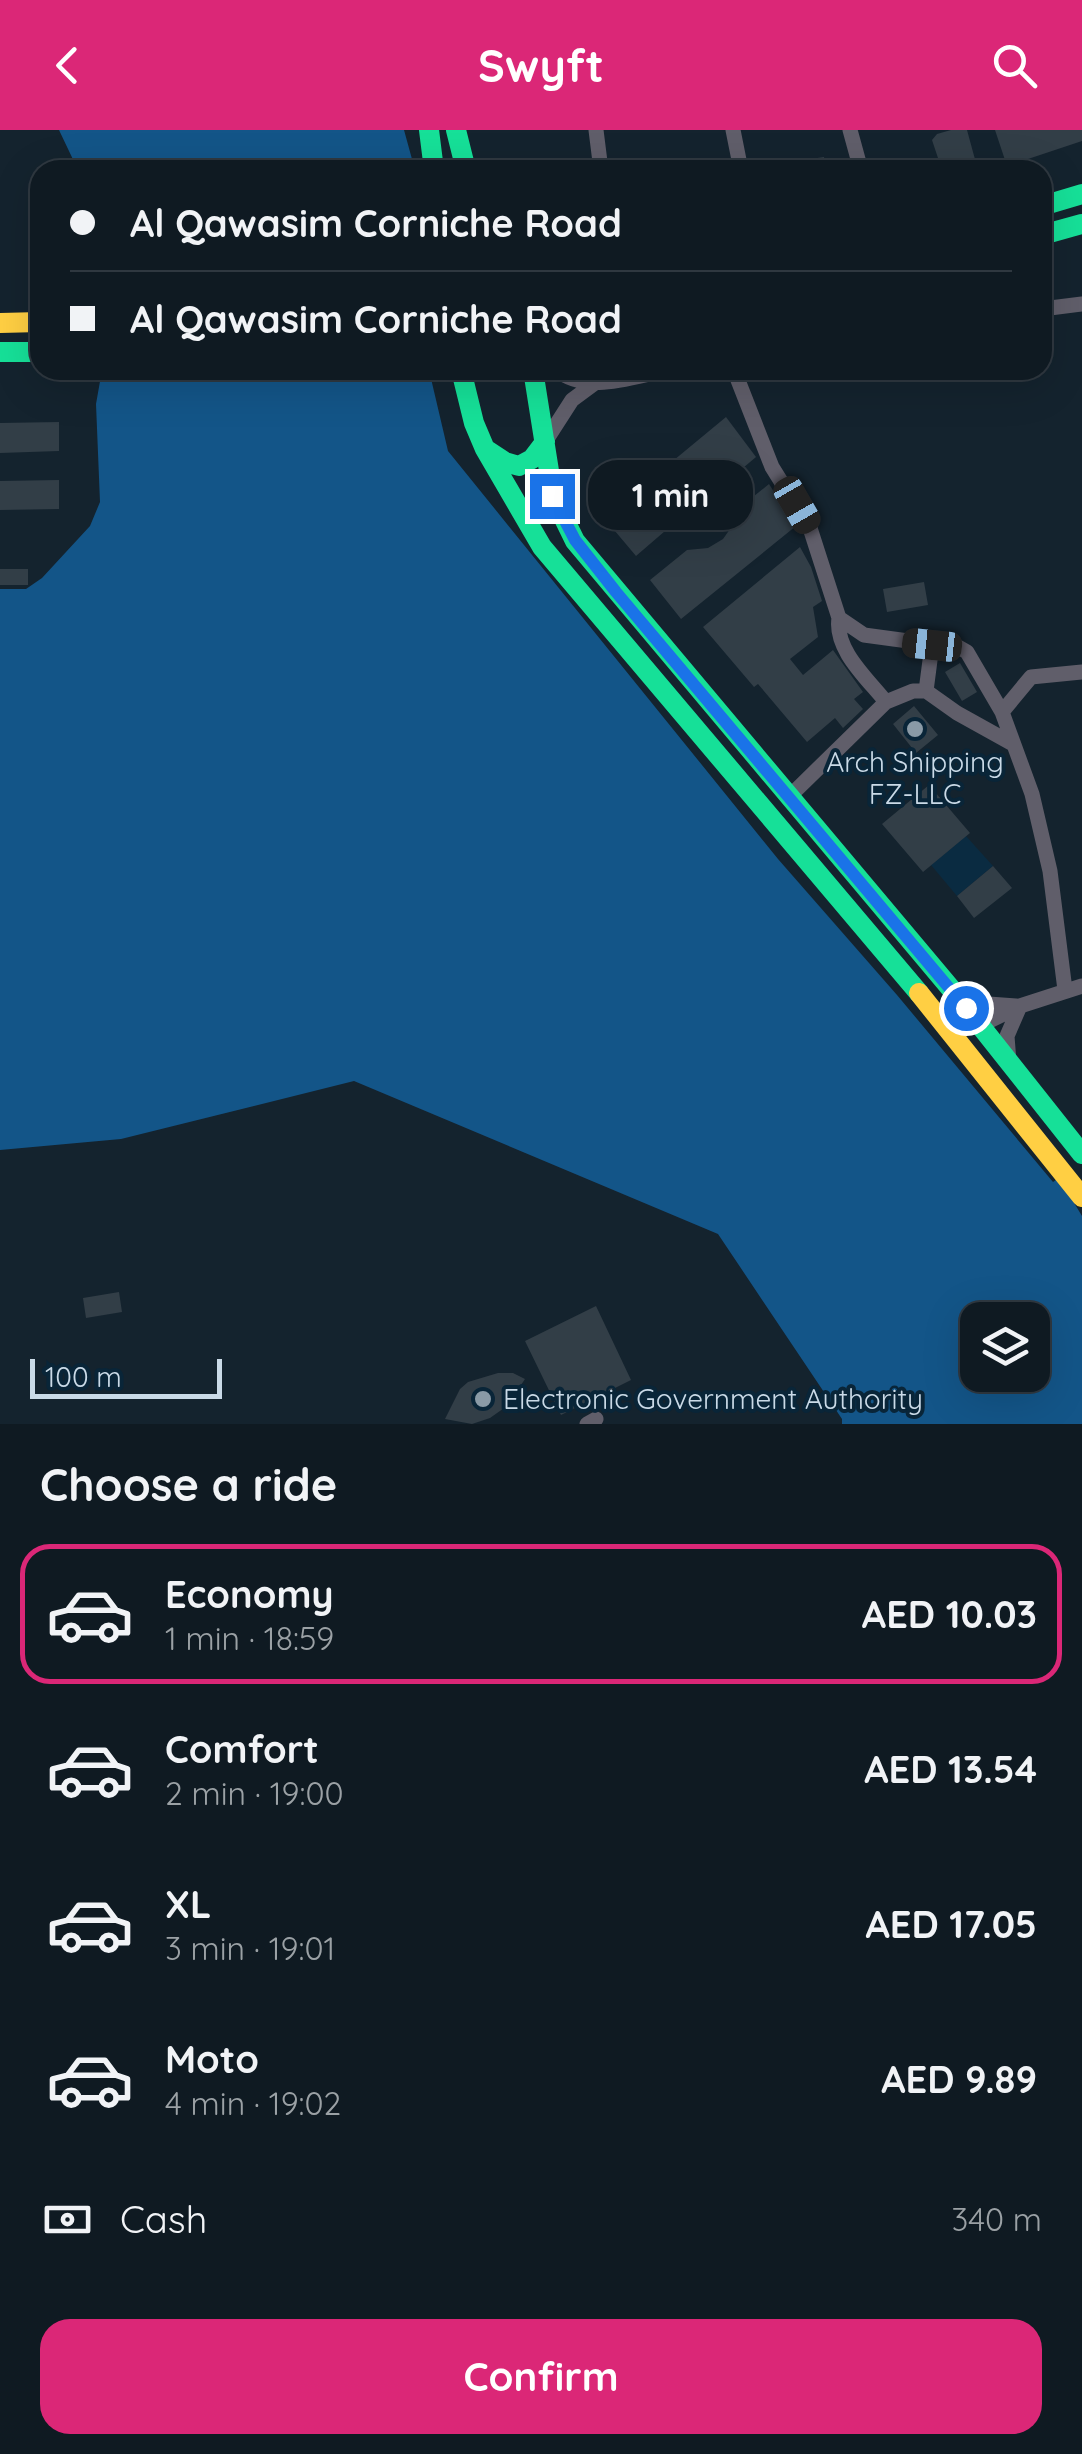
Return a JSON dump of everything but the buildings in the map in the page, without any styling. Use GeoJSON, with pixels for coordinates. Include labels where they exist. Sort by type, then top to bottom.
{"type":"FeatureCollection","features":[{"type":"Feature","properties":{"kind":"main road"},"geometry":{"type":"LineString","coordinates":[[429,130],[433,160]]}},
{"type":"Feature","properties":{"kind":"main road"},"geometry":{"type":"LineString","coordinates":[[456,130],[464,160]]}},
{"type":"Feature","properties":{"kind":"main road"},"geometry":{"type":"LineString","coordinates":[[1052,200],[1082,194]]}},
{"type":"Feature","properties":{"kind":"main road"},"geometry":{"type":"LineString","coordinates":[[1052,233],[1081,229]]}},
{"type":"Feature","properties":{"kind":"main road"},"geometry":{"type":"LineString","coordinates":[[0,323],[30,322]]}},
{"type":"Feature","properties":{"kind":"main road"},"geometry":{"type":"LineString","coordinates":[[0,352],[30,352]]}},
{"type":"Feature","properties":{"kind":"main road"},"geometry":{"type":"LineString","coordinates":[[463,380],[485,449],[542,547],[937,1014],[1082,1198]]}},
{"type":"Feature","properties":{"kind":"main road"},"geometry":{"type":"LineString","coordinates":[[535,380],[552,496],[575,540],[952,990],[1082,1154]]}},
{"type":"Feature","properties":{"kind":"main road"},"geometry":{"type":"LineString","coordinates":[[485,449],[515,466],[534,460],[545,442]]}},
{"type":"Feature","properties":{"kind":"street"},"geometry":{"type":"LineString","coordinates":[[596,130],[600,160]]}},
{"type":"Feature","properties":{"kind":"street"},"geometry":{"type":"LineString","coordinates":[[733,130],[739,160]]}},
{"type":"Feature","properties":{"kind":"street"},"geometry":{"type":"LineString","coordinates":[[850,130],[858,160]]}},
{"type":"Feature","properties":{"kind":"street"},"geometry":{"type":"LineString","coordinates":[[1052,308],[1082,304]]}},
{"type":"Feature","properties":{"kind":"street"},"geometry":{"type":"LineString","coordinates":[[580,380],[595,384]]}},
{"type":"Feature","properties":{"kind":"street"},"geometry":{"type":"LineString","coordinates":[[545,442],[572,400],[595,384],[616,380]]}},
{"type":"Feature","properties":{"kind":"street"},"geometry":{"type":"LineString","coordinates":[[738,380],[772,467],[810,528],[846,651],[886,702]]}},
{"type":"Feature","properties":{"kind":"street"},"geometry":{"type":"LineString","coordinates":[[839,618],[864,635],[967,652],[1002,712],[1010,743],[1032,794],[1050,871],[1064,990]]}},
{"type":"Feature","properties":{"kind":"street"},"geometry":{"type":"LineString","coordinates":[[926,691],[932,645]]}},
{"type":"Feature","properties":{"kind":"street"},"geometry":{"type":"LineString","coordinates":[[1002,712],[1031,677],[1082,672]]}},
{"type":"Feature","properties":{"kind":"street"},"geometry":{"type":"LineString","coordinates":[[789,797],[886,702],[914,691],[926,691],[957,714],[1010,743]]}},
{"type":"Feature","properties":{"kind":"street"},"geometry":{"type":"LineString","coordinates":[[937,1014],[979,1026],[1020,1006],[1082,986]]}},
{"type":"Feature","properties":{"kind":"street"},"geometry":{"type":"LineString","coordinates":[[952,990],[975,1004],[1020,1006]]}},
{"type":"Feature","properties":{"kind":"street"},"geometry":{"type":"LineString","coordinates":[[1009,1062],[1007,1036],[1020,1006]]}},
{"type":"Feature","properties":{"kind":"shaded area"},"geometry":{"type":"Polygon","coordinates":[[[966,836],[993,866],[957,896],[931,865],[966,836]]]}},
{"type":"Feature","properties":{"kind":"water"},"geometry":{"type":"Polygon","coordinates":[[[59,130],[404,130],[412,160],[73,160],[59,130]]]}},
{"type":"Feature","properties":{"kind":"water"},"geometry":{"type":"Polygon","coordinates":[[[100,380],[431,380],[448,451],[778,859],[1053,1182],[1059,1178],[1082,1216],[1082,1424],[842,1424],[718,1234],[354,1081],[121,1139],[0,1150],[0,589],[26,589],[42,578],[90,526],[100,502],[96,404],[100,380]]]}},
{"type":"Feature","properties":{"kind":"traffic: fast"},"geometry":{"type":"LineString","coordinates":[[429,130],[433,160]]}},
{"type":"Feature","properties":{"kind":"traffic: fast"},"geometry":{"type":"LineString","coordinates":[[456,130],[464,160]]}},
{"type":"Feature","properties":{"kind":"traffic: fast"},"geometry":{"type":"LineString","coordinates":[[1052,203],[1082,194]]}},
{"type":"Feature","properties":{"kind":"traffic: fast"},"geometry":{"type":"LineString","coordinates":[[1052,232],[1082,224]]}},
{"type":"Feature","properties":{"kind":"traffic: fast"},"geometry":{"type":"LineString","coordinates":[[0,352],[30,352]]}},
{"type":"Feature","properties":{"kind":"traffic: fast"},"geometry":{"type":"LineString","coordinates":[[463,380],[485,449],[542,547],[919,993]]}},
{"type":"Feature","properties":{"kind":"traffic: fast"},"geometry":{"type":"LineString","coordinates":[[535,380],[553,496],[575,541],[952,990],[1082,1154]]}},
{"type":"Feature","properties":{"kind":"traffic: fast"},"geometry":{"type":"LineString","coordinates":[[487,450],[519,466],[532,459],[545,442]]}},
{"type":"Feature","properties":{"kind":"traffic: slow"},"geometry":{"type":"LineString","coordinates":[[0,323],[30,322]]}},
{"type":"Feature","properties":{"kind":"traffic: slow"},"geometry":{"type":"LineString","coordinates":[[919,993],[1082,1197]]}},
{"type":"Feature","properties":{"kind":"place","name":"Arch Shipping FZ-LLC"},"geometry":{"type":"Point","coordinates":[915,729]}},
{"type":"Feature","properties":{"kind":"place","name":"Electronic Government Authority"},"geometry":{"type":"Point","coordinates":[483,1399]}},
{"type":"Feature","properties":{"kind":"route"},"geometry":{"type":"LineString","coordinates":[[552,496],[575,540],[616,592],[966,1008]]}}]}
